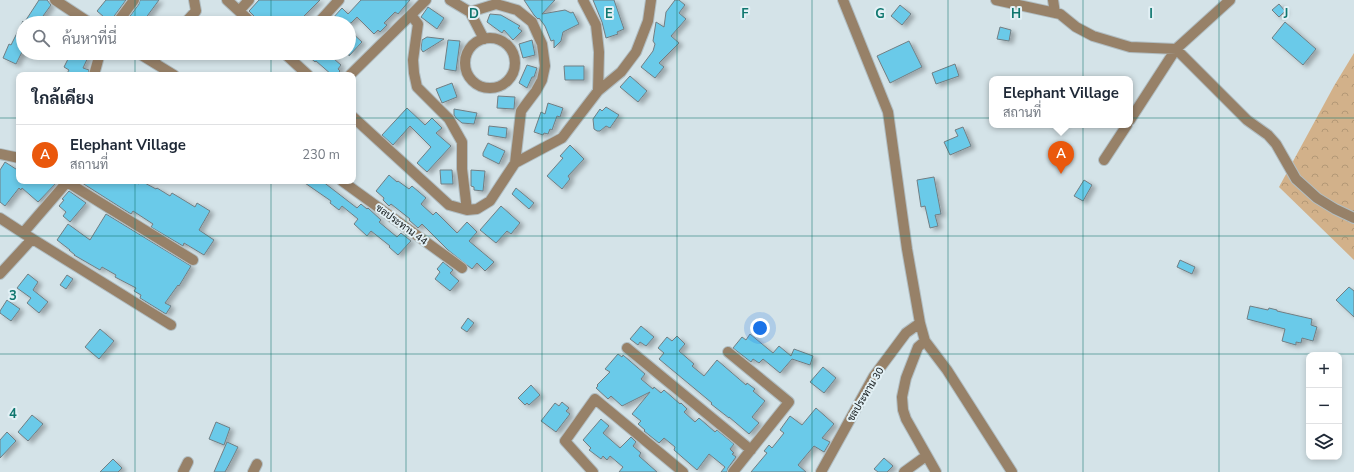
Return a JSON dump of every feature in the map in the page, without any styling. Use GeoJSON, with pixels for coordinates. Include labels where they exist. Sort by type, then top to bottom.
{"type":"FeatureCollection","features":[{"type":"Feature","properties":{"kind":"street"},"geometry":{"type":"LineString","coordinates":[[55,0],[79,16]]}},
{"type":"Feature","properties":{"kind":"street"},"geometry":{"type":"LineString","coordinates":[[122,16],[134,0]]}},
{"type":"Feature","properties":{"kind":"street"},"geometry":{"type":"LineString","coordinates":[[191,16],[196,11],[194,0]]}},
{"type":"Feature","properties":{"kind":"street"},"geometry":{"type":"LineString","coordinates":[[227,0],[244,16]]}},
{"type":"Feature","properties":{"kind":"street"},"geometry":{"type":"LineString","coordinates":[[239,11],[249,0]]}},
{"type":"Feature","properties":{"kind":"street"},"geometry":{"type":"LineString","coordinates":[[325,16],[340,0]]}},
{"type":"Feature","properties":{"kind":"street"},"geometry":{"type":"LineString","coordinates":[[353,72],[426,0]]}},
{"type":"Feature","properties":{"kind":"street"},"geometry":{"type":"LineString","coordinates":[[450,0],[470,12],[484,39]]}},
{"type":"Feature","properties":{"kind":"street"},"geometry":{"type":"LineString","coordinates":[[583,0],[596,25],[599,52],[598,91]]}},
{"type":"Feature","properties":{"kind":"street"},"geometry":{"type":"LineString","coordinates":[[515,163],[562,138],[598,91],[621,72],[636,52],[648,21],[651,0]]}},
{"type":"Feature","properties":{"kind":"street"},"geometry":{"type":"LineString","coordinates":[[843,0],[888,112],[907,249],[920,323],[926,340],[947,370],[1012,472]]}},
{"type":"Feature","properties":{"kind":"street"},"geometry":{"type":"LineString","coordinates":[[996,0],[1060,14],[1076,27],[1093,36],[1130,46],[1176,49],[1248,120],[1268,135],[1276,144],[1296,179],[1317,198],[1354,218]]}},
{"type":"Feature","properties":{"kind":"street"},"geometry":{"type":"LineString","coordinates":[[1053,0],[1055,13]]}},
{"type":"Feature","properties":{"kind":"street"},"geometry":{"type":"LineString","coordinates":[[1133,115],[1176,49],[1230,0]]}},
{"type":"Feature","properties":{"kind":"street"},"geometry":{"type":"LineString","coordinates":[[356,120],[449,205],[467,210],[477,209],[490,201],[515,163],[521,111],[536,91],[542,80],[545,66],[542,44],[532,22],[517,10],[496,4],[470,12]]}},
{"type":"Feature","properties":{"kind":"street"},"geometry":{"type":"LineString","coordinates":[[411,15],[418,24],[413,60],[414,74],[418,87],[449,119],[462,142],[462,169],[467,210]]}},
{"type":"Feature","properties":{"kind":"street"},"geometry":{"type":"LineString","coordinates":[[494,38],[502,41],[509,46],[514,55],[516,64],[512,75],[503,85],[489,88],[481,86],[474,82],[468,75],[465,60],[468,52],[476,42],[484,39],[494,38]]}},
{"type":"Feature","properties":{"kind":"street"},"geometry":{"type":"LineString","coordinates":[[95,72],[98,60]]}},
{"type":"Feature","properties":{"kind":"street"},"geometry":{"type":"LineString","coordinates":[[150,60],[169,72]]}},
{"type":"Feature","properties":{"kind":"street"},"geometry":{"type":"LineString","coordinates":[[293,60],[305,72]]}},
{"type":"Feature","properties":{"kind":"street"},"geometry":{"type":"LineString","coordinates":[[1104,160],[1125,128]]}},
{"type":"Feature","properties":{"kind":"street"},"geometry":{"type":"LineString","coordinates":[[0,154],[16,157]]}},
{"type":"Feature","properties":{"kind":"street"},"geometry":{"type":"LineString","coordinates":[[23,233],[65,184]]}},
{"type":"Feature","properties":{"kind":"street"},"geometry":{"type":"LineString","coordinates":[[70,184],[193,260]]}},
{"type":"Feature","properties":{"kind":"street","name":"ชลประทาน 44"},"geometry":{"type":"LineString","coordinates":[[346,184],[462,268]]}},
{"type":"Feature","properties":{"kind":"street"},"geometry":{"type":"LineString","coordinates":[[0,218],[171,325]]}},
{"type":"Feature","properties":{"kind":"street"},"geometry":{"type":"LineString","coordinates":[[0,274],[32,239]]}},
{"type":"Feature","properties":{"kind":"street","name":"ชลประทาน 30"},"geometry":{"type":"LineString","coordinates":[[821,472],[874,376],[906,333],[920,323]]}},
{"type":"Feature","properties":{"kind":"street"},"geometry":{"type":"LineString","coordinates":[[926,340],[918,347],[906,378],[902,396],[903,410],[906,419],[936,472]]}},
{"type":"Feature","properties":{"kind":"street"},"geometry":{"type":"LineString","coordinates":[[628,348],[751,450]]}},
{"type":"Feature","properties":{"kind":"street"},"geometry":{"type":"LineString","coordinates":[[728,352],[789,402],[733,472]]}},
{"type":"Feature","properties":{"kind":"street"},"geometry":{"type":"LineString","coordinates":[[593,472],[565,440],[595,399],[683,472]]}},
{"type":"Feature","properties":{"kind":"street"},"geometry":{"type":"LineString","coordinates":[[904,472],[926,456]]}},
{"type":"Feature","properties":{"kind":"street"},"geometry":{"type":"LineString","coordinates":[[183,472],[188,462]]}},
{"type":"Feature","properties":{"kind":"green space"},"geometry":{"type":"Polygon","coordinates":[[[1354,53],[1354,260],[1279,187],[1334,86],[1354,53]]]}},
{"type":"Feature","properties":{"kind":"building"},"geometry":{"type":"Polygon","coordinates":[[[39,0],[47,0],[51,5],[43,16],[29,16],[39,0]]]}},
{"type":"Feature","properties":{"kind":"building"},"geometry":{"type":"Polygon","coordinates":[[[106,0],[126,0],[114,16],[103,16],[97,11],[106,0]]]}},
{"type":"Feature","properties":{"kind":"building"},"geometry":{"type":"Polygon","coordinates":[[[140,0],[159,0],[147,16],[130,16],[139,4],[140,0]]]}},
{"type":"Feature","properties":{"kind":"building"},"geometry":{"type":"Polygon","coordinates":[[[259,0],[320,0],[304,16],[254,16],[249,11],[259,0]]]}},
{"type":"Feature","properties":{"kind":"building"},"geometry":{"type":"Polygon","coordinates":[[[361,0],[410,0],[398,14],[395,12],[384,23],[387,25],[380,32],[378,30],[374,34],[357,17],[356,18],[356,16],[335,16],[342,8],[348,14],[361,0]]]}},
{"type":"Feature","properties":{"kind":"building"},"geometry":{"type":"Polygon","coordinates":[[[524,0],[555,0],[542,14],[565,10],[571,13],[573,12],[579,24],[563,32],[561,41],[554,48],[554,40],[551,41],[545,26],[539,18],[538,19],[534,15],[524,0]]]}},
{"type":"Feature","properties":{"kind":"building"},"geometry":{"type":"Polygon","coordinates":[[[593,0],[614,0],[624,29],[617,32],[618,34],[606,38],[602,22],[593,0]]]}},
{"type":"Feature","properties":{"kind":"building"},"geometry":{"type":"Polygon","coordinates":[[[675,0],[679,0],[685,5],[679,13],[686,19],[671,36],[679,43],[659,63],[664,67],[655,78],[641,67],[653,51],[655,44],[653,41],[656,22],[664,27],[666,12],[675,0]]]}},
{"type":"Feature","properties":{"kind":"building"},"geometry":{"type":"Polygon","coordinates":[[[1279,4],[1285,11],[1279,17],[1272,10],[1279,4]]]}},
{"type":"Feature","properties":{"kind":"building"},"geometry":{"type":"Polygon","coordinates":[[[900,5],[911,14],[902,25],[891,16],[900,5]]]}},
{"type":"Feature","properties":{"kind":"building"},"geometry":{"type":"Polygon","coordinates":[[[428,7],[444,18],[437,29],[421,17],[428,7]]]}},
{"type":"Feature","properties":{"kind":"building"},"geometry":{"type":"Polygon","coordinates":[[[490,14],[501,15],[520,26],[518,28],[522,31],[513,40],[504,30],[502,33],[487,22],[490,14]]]}},
{"type":"Feature","properties":{"kind":"building"},"geometry":{"type":"Polygon","coordinates":[[[1285,22],[1316,49],[1303,65],[1272,38],[1285,22]]]}},
{"type":"Feature","properties":{"kind":"building"},"geometry":{"type":"Polygon","coordinates":[[[1000,27],[1011,30],[1009,41],[997,39],[1000,27]]]}},
{"type":"Feature","properties":{"kind":"building"},"geometry":{"type":"Polygon","coordinates":[[[16,35],[16,60],[18,60],[16,64],[3,58],[9,44],[11,45],[16,35]]]}},
{"type":"Feature","properties":{"kind":"building"},"geometry":{"type":"Polygon","coordinates":[[[356,36],[362,42],[356,48],[356,36]]]}},
{"type":"Feature","properties":{"kind":"building"},"geometry":{"type":"Polygon","coordinates":[[[427,37],[444,39],[423,52],[421,49],[422,40],[427,37]]]}},
{"type":"Feature","properties":{"kind":"building"},"geometry":{"type":"Polygon","coordinates":[[[448,40],[460,41],[456,71],[444,69],[448,40]]]}},
{"type":"Feature","properties":{"kind":"building"},"geometry":{"type":"Polygon","coordinates":[[[532,40],[535,55],[523,58],[519,44],[532,40]]]}},
{"type":"Feature","properties":{"kind":"building"},"geometry":{"type":"Polygon","coordinates":[[[909,41],[922,67],[890,83],[877,56],[909,41]]]}},
{"type":"Feature","properties":{"kind":"building"},"geometry":{"type":"Polygon","coordinates":[[[68,60],[87,60],[83,68],[89,70],[89,72],[68,72],[69,70],[64,67],[68,60]]]}},
{"type":"Feature","properties":{"kind":"building"},"geometry":{"type":"Polygon","coordinates":[[[313,60],[335,60],[341,65],[338,69],[340,71],[329,72],[316,61],[315,62],[313,60]]]}},
{"type":"Feature","properties":{"kind":"building"},"geometry":{"type":"Polygon","coordinates":[[[955,64],[959,76],[936,84],[932,73],[955,64]]]}},
{"type":"Feature","properties":{"kind":"building"},"geometry":{"type":"Polygon","coordinates":[[[527,65],[537,68],[534,77],[532,77],[527,88],[519,83],[527,65]]]}},
{"type":"Feature","properties":{"kind":"building"},"geometry":{"type":"Polygon","coordinates":[[[564,66],[584,66],[584,80],[565,80],[564,66]]]}},
{"type":"Feature","properties":{"kind":"building"},"geometry":{"type":"Polygon","coordinates":[[[630,76],[647,91],[638,102],[620,87],[630,76]]]}},
{"type":"Feature","properties":{"kind":"building"},"geometry":{"type":"Polygon","coordinates":[[[452,83],[457,97],[442,103],[436,89],[452,83]]]}},
{"type":"Feature","properties":{"kind":"building"},"geometry":{"type":"Polygon","coordinates":[[[498,96],[515,97],[514,109],[497,108],[498,96]]]}},
{"type":"Feature","properties":{"kind":"building"},"geometry":{"type":"Polygon","coordinates":[[[548,103],[563,108],[560,117],[557,116],[552,130],[550,129],[548,134],[544,133],[543,135],[534,132],[541,112],[545,114],[548,103]]]}},
{"type":"Feature","properties":{"kind":"building"},"geometry":{"type":"Polygon","coordinates":[[[606,107],[619,115],[610,128],[606,126],[600,131],[597,131],[594,129],[593,119],[600,109],[602,111],[606,107]]]}},
{"type":"Feature","properties":{"kind":"building"},"geometry":{"type":"Polygon","coordinates":[[[407,108],[425,125],[432,118],[442,128],[436,133],[451,146],[427,172],[417,163],[431,147],[410,126],[393,145],[382,135],[407,108]]]}},
{"type":"Feature","properties":{"kind":"building"},"geometry":{"type":"Polygon","coordinates":[[[454,109],[477,113],[474,124],[462,123],[454,115],[454,109]]]}},
{"type":"Feature","properties":{"kind":"building"},"geometry":{"type":"Polygon","coordinates":[[[489,126],[507,128],[506,138],[488,135],[489,126]]]}},
{"type":"Feature","properties":{"kind":"building"},"geometry":{"type":"Polygon","coordinates":[[[963,127],[971,146],[950,155],[944,142],[958,136],[955,130],[963,127]]]}},
{"type":"Feature","properties":{"kind":"building"},"geometry":{"type":"Polygon","coordinates":[[[488,143],[505,151],[499,164],[483,156],[488,143]]]}},
{"type":"Feature","properties":{"kind":"building"},"geometry":{"type":"Polygon","coordinates":[[[570,145],[584,159],[568,176],[570,179],[562,189],[547,176],[563,158],[560,156],[570,145]]]}},
{"type":"Feature","properties":{"kind":"building"},"geometry":{"type":"Polygon","coordinates":[[[5,162],[16,169],[16,184],[55,184],[38,202],[22,188],[21,190],[19,188],[5,206],[0,202],[0,170],[5,162]]]}},
{"type":"Feature","properties":{"kind":"building"},"geometry":{"type":"Polygon","coordinates":[[[440,170],[452,170],[453,184],[441,184],[440,170]]]}},
{"type":"Feature","properties":{"kind":"building"},"geometry":{"type":"Polygon","coordinates":[[[471,170],[485,171],[483,191],[474,190],[474,187],[471,186],[471,170]]]}},
{"type":"Feature","properties":{"kind":"building"},"geometry":{"type":"Polygon","coordinates":[[[389,175],[409,189],[412,186],[426,198],[421,204],[433,215],[436,212],[457,233],[467,222],[477,232],[469,241],[494,262],[485,271],[477,263],[472,269],[448,250],[422,224],[418,228],[409,220],[410,219],[391,204],[389,206],[383,200],[384,198],[376,191],[389,175]]]}},
{"type":"Feature","properties":{"kind":"building"},"geometry":{"type":"Polygon","coordinates":[[[934,177],[941,214],[935,215],[938,226],[930,228],[925,206],[921,207],[917,180],[934,177]]]}},
{"type":"Feature","properties":{"kind":"building"},"geometry":{"type":"Polygon","coordinates":[[[1084,180],[1092,185],[1083,201],[1074,196],[1084,180]]]}},
{"type":"Feature","properties":{"kind":"building"},"geometry":{"type":"Polygon","coordinates":[[[84,184],[147,184],[170,196],[172,193],[195,207],[197,203],[210,211],[199,230],[214,240],[204,255],[184,243],[183,246],[151,227],[153,224],[133,211],[131,214],[84,184]]]}},
{"type":"Feature","properties":{"kind":"building"},"geometry":{"type":"Polygon","coordinates":[[[306,184],[326,184],[357,208],[361,204],[367,209],[368,208],[381,220],[379,222],[397,237],[401,233],[411,241],[398,255],[389,247],[390,246],[371,231],[367,236],[354,224],[358,219],[342,206],[339,210],[330,203],[331,201],[306,184]]]}},
{"type":"Feature","properties":{"kind":"building"},"geometry":{"type":"Polygon","coordinates":[[[516,188],[534,203],[529,209],[512,194],[516,188]]]}},
{"type":"Feature","properties":{"kind":"building"},"geometry":{"type":"Polygon","coordinates":[[[69,191],[86,203],[70,222],[63,216],[66,212],[59,206],[64,200],[62,199],[69,191]]]}},
{"type":"Feature","properties":{"kind":"building"},"geometry":{"type":"Polygon","coordinates":[[[501,206],[520,223],[511,234],[507,231],[496,243],[480,230],[501,206]]]}},
{"type":"Feature","properties":{"kind":"building"},"geometry":{"type":"Polygon","coordinates":[[[106,214],[191,266],[179,286],[178,285],[165,303],[171,306],[166,314],[140,298],[141,295],[134,291],[136,288],[115,277],[116,275],[102,267],[100,270],[74,255],[57,240],[68,224],[90,240],[106,214]]]}},
{"type":"Feature","properties":{"kind":"building"},"geometry":{"type":"Polygon","coordinates":[[[1180,260],[1195,267],[1192,274],[1177,267],[1180,260]]]}},
{"type":"Feature","properties":{"kind":"building"},"geometry":{"type":"Polygon","coordinates":[[[443,262],[453,270],[450,273],[459,281],[450,291],[435,279],[440,272],[437,269],[443,262]]]}},
{"type":"Feature","properties":{"kind":"building"},"geometry":{"type":"Polygon","coordinates":[[[28,274],[38,282],[33,290],[48,302],[39,313],[27,303],[31,298],[17,288],[28,274]]]}},
{"type":"Feature","properties":{"kind":"building"},"geometry":{"type":"Polygon","coordinates":[[[67,275],[73,279],[66,289],[60,285],[67,275]]]}},
{"type":"Feature","properties":{"kind":"building"},"geometry":{"type":"Polygon","coordinates":[[[1349,287],[1354,291],[1354,317],[1336,300],[1349,287]]]}},
{"type":"Feature","properties":{"kind":"building"},"geometry":{"type":"Polygon","coordinates":[[[7,300],[20,309],[11,321],[0,313],[7,300]]]}},
{"type":"Feature","properties":{"kind":"building"},"geometry":{"type":"Polygon","coordinates":[[[1250,306],[1268,310],[1269,308],[1312,319],[1311,325],[1317,327],[1313,341],[1302,338],[1301,343],[1296,342],[1296,345],[1282,341],[1285,329],[1247,319],[1250,306]]]}},
{"type":"Feature","properties":{"kind":"building"},"geometry":{"type":"Polygon","coordinates":[[[468,318],[474,323],[467,332],[461,328],[468,318]]]}},
{"type":"Feature","properties":{"kind":"building"},"geometry":{"type":"Polygon","coordinates":[[[641,326],[654,337],[646,346],[640,342],[638,345],[630,339],[641,326]]]}},
{"type":"Feature","properties":{"kind":"building"},"geometry":{"type":"Polygon","coordinates":[[[100,329],[114,341],[99,359],[85,347],[100,329]]]}},
{"type":"Feature","properties":{"kind":"building"},"geometry":{"type":"Polygon","coordinates":[[[750,334],[773,353],[779,346],[791,356],[794,349],[813,356],[810,365],[792,359],[780,373],[763,359],[759,363],[753,359],[751,362],[733,348],[742,337],[746,340],[750,334]]]}},
{"type":"Feature","properties":{"kind":"building"},"geometry":{"type":"Polygon","coordinates":[[[677,336],[685,344],[679,351],[694,364],[692,366],[704,376],[717,360],[746,385],[747,383],[755,389],[753,391],[765,401],[752,417],[759,423],[749,434],[711,404],[712,403],[659,359],[664,353],[658,348],[667,337],[672,341],[677,336]]]}},
{"type":"Feature","properties":{"kind":"building"},"geometry":{"type":"Polygon","coordinates":[[[618,354],[622,357],[623,355],[645,374],[641,379],[653,389],[654,387],[661,393],[664,390],[680,404],[681,403],[687,409],[684,412],[695,422],[699,418],[715,432],[717,430],[734,444],[730,449],[734,453],[732,454],[736,457],[728,468],[727,472],[721,472],[725,467],[709,454],[697,470],[674,450],[675,447],[664,438],[659,443],[644,431],[645,430],[638,424],[641,421],[632,414],[650,392],[622,406],[611,396],[608,399],[596,388],[598,386],[597,385],[610,372],[605,369],[618,354]]]}},
{"type":"Feature","properties":{"kind":"building"},"geometry":{"type":"Polygon","coordinates":[[[823,367],[836,378],[824,393],[810,382],[823,367]]]}},
{"type":"Feature","properties":{"kind":"building"},"geometry":{"type":"Polygon","coordinates":[[[531,385],[540,395],[529,405],[527,403],[525,405],[518,398],[531,385]]]}},
{"type":"Feature","properties":{"kind":"building"},"geometry":{"type":"Polygon","coordinates":[[[562,402],[569,408],[566,411],[570,414],[556,432],[541,421],[555,403],[559,406],[562,402]]]}},
{"type":"Feature","properties":{"kind":"building"},"geometry":{"type":"Polygon","coordinates":[[[816,408],[834,424],[822,438],[830,442],[824,452],[814,446],[798,465],[806,472],[751,472],[767,453],[764,451],[769,445],[772,448],[784,433],[780,430],[790,416],[802,425],[816,408]]]}},
{"type":"Feature","properties":{"kind":"building"},"geometry":{"type":"Polygon","coordinates":[[[32,415],[43,424],[28,441],[18,432],[32,415]]]}},
{"type":"Feature","properties":{"kind":"building"},"geometry":{"type":"Polygon","coordinates":[[[601,419],[609,426],[603,433],[620,448],[631,437],[636,442],[633,446],[641,453],[639,456],[657,472],[619,472],[623,467],[610,456],[607,460],[603,456],[601,459],[589,450],[591,448],[583,440],[601,419]]]}},
{"type":"Feature","properties":{"kind":"building"},"geometry":{"type":"Polygon","coordinates":[[[216,422],[230,428],[224,445],[209,439],[216,422]]]}},
{"type":"Feature","properties":{"kind":"building"},"geometry":{"type":"Polygon","coordinates":[[[7,432],[16,441],[0,458],[0,440],[7,432]]]}},
{"type":"Feature","properties":{"kind":"building"},"geometry":{"type":"Polygon","coordinates":[[[227,442],[238,447],[225,472],[214,472],[227,442]]]}},
{"type":"Feature","properties":{"kind":"building"},"geometry":{"type":"Polygon","coordinates":[[[884,458],[893,466],[887,472],[878,472],[874,469],[884,458]]]}},
{"type":"Feature","properties":{"kind":"building"},"geometry":{"type":"Polygon","coordinates":[[[113,459],[122,468],[118,472],[100,472],[113,459]]]}},
{"type":"Feature","properties":{"kind":"place","name":"Elephant Village"},"geometry":{"type":"Point","coordinates":[1061,174]}}]}
